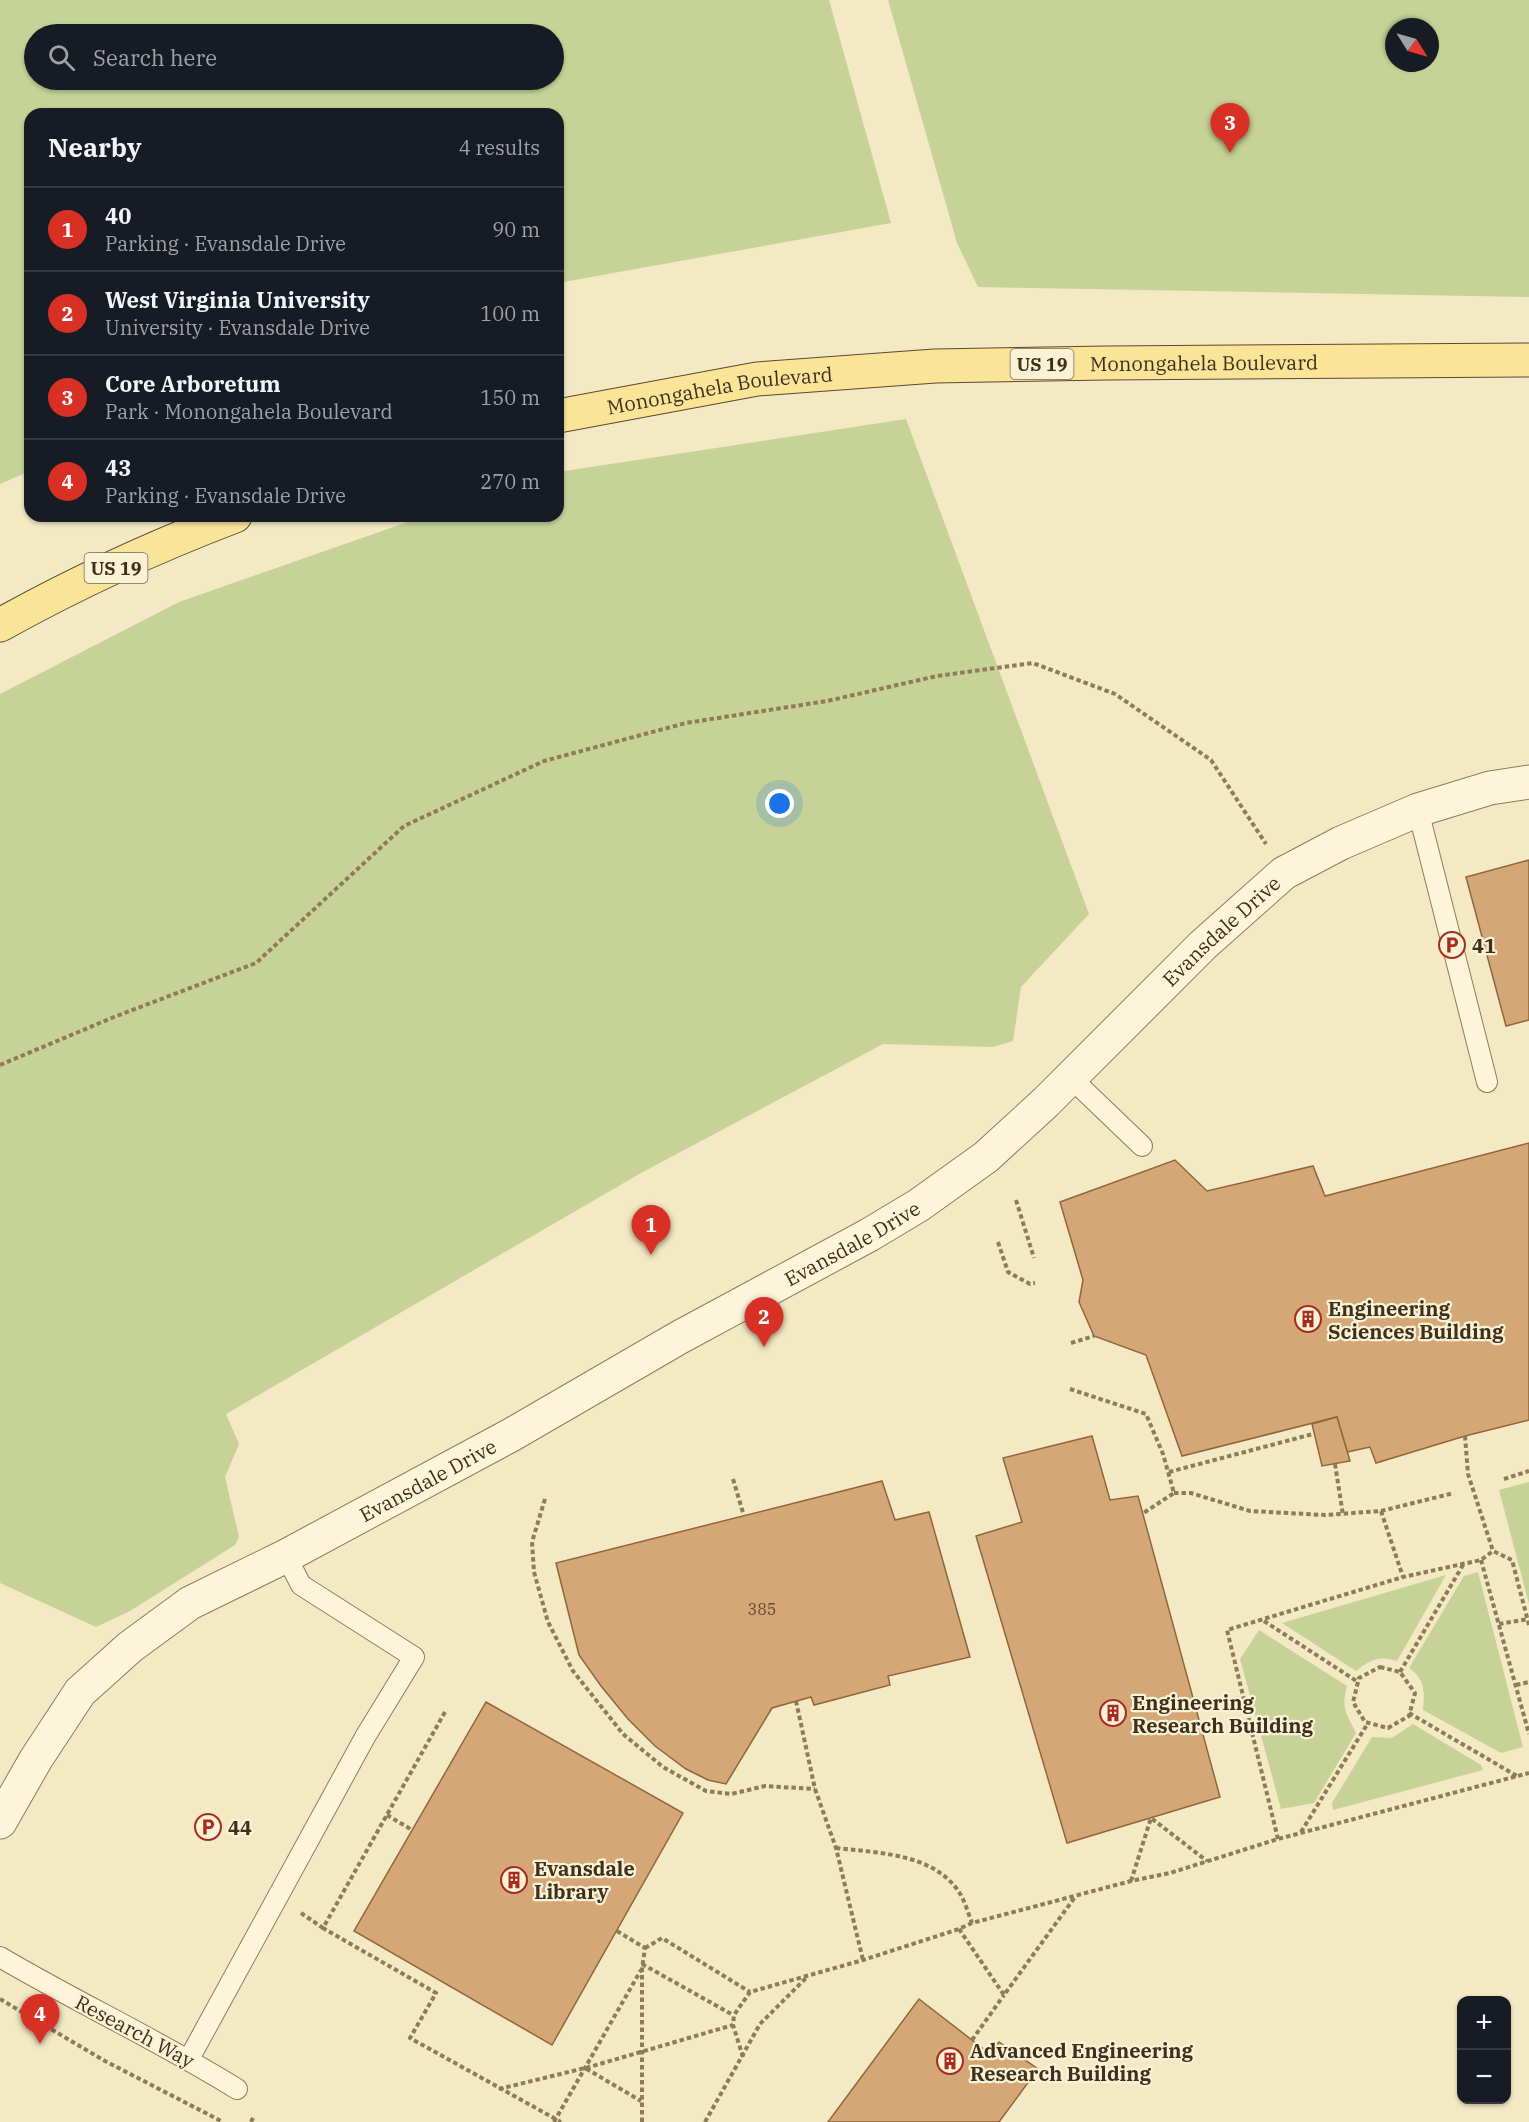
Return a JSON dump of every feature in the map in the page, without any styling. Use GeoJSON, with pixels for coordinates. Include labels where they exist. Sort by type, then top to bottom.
{"type":"FeatureCollection","features":[{"type":"Feature","properties":{"kind":"main road","name":"Monongahela Boulevard"},"geometry":{"type":"LineString","coordinates":[[564,415],[757,380],[936,366],[1529,360]]}},
{"type":"Feature","properties":{"kind":"main road","name":"US 19"},"geometry":{"type":"LineString","coordinates":[[0,625],[55,596],[220,522]]}},
{"type":"Feature","properties":{"kind":"street","name":"Evansdale Drive"},"geometry":{"type":"LineString","coordinates":[[0,1822],[36,1759],[80,1692],[130,1647],[190,1603],[286,1556],[511,1435],[680,1337],[869,1235],[919,1205],[986,1158],[1203,945],[1284,873],[1341,843],[1418,810],[1490,788],[1529,782]]}},
{"type":"Feature","properties":{"kind":"lane"},"geometry":{"type":"LineString","coordinates":[[1418,810],[1487,1082]]}},
{"type":"Feature","properties":{"kind":"lane"},"geometry":{"type":"LineString","coordinates":[[1070,1077],[1142,1146]]}},
{"type":"Feature","properties":{"kind":"lane"},"geometry":{"type":"LineString","coordinates":[[189,2059],[365,1737],[414,1657],[302,1585],[286,1556]]}},
{"type":"Feature","properties":{"kind":"lane","name":"Research Way"},"geometry":{"type":"LineString","coordinates":[[0,1957],[189,2059],[237,2089]]}},
{"type":"Feature","properties":{"kind":"path"},"geometry":{"type":"LineString","coordinates":[[0,1065],[114,1017],[256,963],[404,826],[544,761],[686,723],[827,701],[937,676],[1034,663],[1115,694],[1211,760],[1284,873]]}},
{"type":"Feature","properties":{"kind":"path"},"geometry":{"type":"LineString","coordinates":[[1016,1200],[1034,1258]]}},
{"type":"Feature","properties":{"kind":"path"},"geometry":{"type":"LineString","coordinates":[[998,1242],[1008,1272],[1030,1284],[1035,1283]]}},
{"type":"Feature","properties":{"kind":"path"},"geometry":{"type":"LineString","coordinates":[[1071,1343],[1094,1336]]}},
{"type":"Feature","properties":{"kind":"path"},"geometry":{"type":"LineString","coordinates":[[1070,1389],[1146,1414],[1163,1454],[1174,1493]]}},
{"type":"Feature","properties":{"kind":"path"},"geometry":{"type":"LineString","coordinates":[[1169,1472],[1313,1434]]}},
{"type":"Feature","properties":{"kind":"path"},"geometry":{"type":"LineString","coordinates":[[1465,1436],[1468,1474],[1493,1551],[1512,1560],[1529,1625]]}},
{"type":"Feature","properties":{"kind":"path"},"geometry":{"type":"LineString","coordinates":[[1335,1464],[1343,1515]]}},
{"type":"Feature","properties":{"kind":"path"},"geometry":{"type":"LineString","coordinates":[[1504,1479],[1529,1471]]}},
{"type":"Feature","properties":{"kind":"path"},"geometry":{"type":"LineString","coordinates":[[733,1479],[744,1516]]}},
{"type":"Feature","properties":{"kind":"path"},"geometry":{"type":"LineString","coordinates":[[1142,1514],[1174,1493],[1191,1493],[1250,1511],[1343,1515],[1381,1511],[1454,1493]]}},
{"type":"Feature","properties":{"kind":"path"},"geometry":{"type":"LineString","coordinates":[[545,1499],[532,1542],[534,1572],[548,1622],[573,1671],[623,1734],[663,1767],[706,1791],[731,1794],[765,1785],[815,1789]]}},
{"type":"Feature","properties":{"kind":"path"},"geometry":{"type":"LineString","coordinates":[[1381,1511],[1403,1577]]}},
{"type":"Feature","properties":{"kind":"path"},"geometry":{"type":"LineString","coordinates":[[1278,1839],[1227,1630],[1264,1621],[1403,1577],[1481,1560],[1493,1551]]}},
{"type":"Feature","properties":{"kind":"path"},"geometry":{"type":"LineString","coordinates":[[1481,1560],[1529,1734]]}},
{"type":"Feature","properties":{"kind":"path"},"geometry":{"type":"LineString","coordinates":[[1400,1672],[1463,1564]]}},
{"type":"Feature","properties":{"kind":"path"},"geometry":{"type":"LineString","coordinates":[[1498,1624],[1528,1619]]}},
{"type":"Feature","properties":{"kind":"path"},"geometry":{"type":"LineString","coordinates":[[1264,1621],[1358,1682]]}},
{"type":"Feature","properties":{"kind":"path"},"geometry":{"type":"LineString","coordinates":[[1380,1667],[1400,1672],[1415,1693],[1409,1716],[1388,1728],[1365,1722],[1353,1702],[1358,1682],[1359,1678],[1380,1667]]}},
{"type":"Feature","properties":{"kind":"path"},"geometry":{"type":"LineString","coordinates":[[1516,1685],[1529,1682]]}},
{"type":"Feature","properties":{"kind":"path"},"geometry":{"type":"LineString","coordinates":[[796,1701],[815,1789],[836,1848],[863,1960]]}},
{"type":"Feature","properties":{"kind":"path"},"geometry":{"type":"LineString","coordinates":[[323,1928],[446,1712]]}},
{"type":"Feature","properties":{"kind":"path"},"geometry":{"type":"LineString","coordinates":[[1409,1713],[1518,1776]]}},
{"type":"Feature","properties":{"kind":"path"},"geometry":{"type":"LineString","coordinates":[[1301,1833],[1368,1723]]}},
{"type":"Feature","properties":{"kind":"path"},"geometry":{"type":"LineString","coordinates":[[743,2057],[733,2025],[734,2015],[750,1992],[863,1960],[972,1923],[1170,1873],[1278,1839],[1529,1773]]}},
{"type":"Feature","properties":{"kind":"path"},"geometry":{"type":"LineString","coordinates":[[387,1815],[412,1830]]}},
{"type":"Feature","properties":{"kind":"path"},"geometry":{"type":"LineString","coordinates":[[1131,1881],[1151,1818],[1208,1861]]}},
{"type":"Feature","properties":{"kind":"path"},"geometry":{"type":"LineString","coordinates":[[836,1848],[894,1855],[928,1866],[947,1876],[961,1894],[972,1923]]}},
{"type":"Feature","properties":{"kind":"path"},"geometry":{"type":"LineString","coordinates":[[972,2040],[1075,1897]]}},
{"type":"Feature","properties":{"kind":"path"},"geometry":{"type":"LineString","coordinates":[[299,1911],[323,1928],[436,1993],[410,2038],[555,2121],[561,2122]]}},
{"type":"Feature","properties":{"kind":"path"},"geometry":{"type":"LineString","coordinates":[[959,1929],[1004,1995]]}},
{"type":"Feature","properties":{"kind":"path"},"geometry":{"type":"LineString","coordinates":[[617,1930],[645,1948]]}},
{"type":"Feature","properties":{"kind":"path"},"geometry":{"type":"LineString","coordinates":[[642,2122],[642,1964],[645,1948],[662,1938],[750,1992]]}},
{"type":"Feature","properties":{"kind":"path"},"geometry":{"type":"LineString","coordinates":[[642,1964],[734,2015]]}},
{"type":"Feature","properties":{"kind":"path"},"geometry":{"type":"LineString","coordinates":[[555,2121],[642,1969]]}},
{"type":"Feature","properties":{"kind":"path"},"geometry":{"type":"LineString","coordinates":[[706,2122],[760,2024],[807,1976]]}},
{"type":"Feature","properties":{"kind":"path"},"geometry":{"type":"LineString","coordinates":[[0,2000],[105,2061],[223,2122]]}},
{"type":"Feature","properties":{"kind":"path"},"geometry":{"type":"LineString","coordinates":[[499,2089],[585,2068],[733,2025]]}},
{"type":"Feature","properties":{"kind":"path"},"geometry":{"type":"LineString","coordinates":[[585,2068],[642,2101]]}},
{"type":"Feature","properties":{"kind":"path"},"geometry":{"type":"LineString","coordinates":[[251,2122],[254,2116]]}},
{"type":"Feature","properties":{"kind":"green space"},"geometry":{"type":"Polygon","coordinates":[[[0,0],[829,0],[891,223],[564,282],[564,108],[24,108],[24,474],[0,484],[0,0]]]}},
{"type":"Feature","properties":{"kind":"green space"},"geometry":{"type":"Polygon","coordinates":[[[888,0],[1529,0],[1529,297],[978,287],[957,243],[888,0]]]}},
{"type":"Feature","properties":{"kind":"green space"},"geometry":{"type":"Polygon","coordinates":[[[906,419],[1089,914],[1021,987],[1013,1041],[993,1047],[883,1044],[641,1173],[226,1414],[239,1444],[225,1477],[239,1537],[235,1545],[130,1611],[96,1627],[0,1583],[0,694],[179,602],[408,522],[564,522],[564,471],[906,419]]]}},
{"type":"Feature","properties":{"kind":"green space"},"geometry":{"type":"Polygon","coordinates":[[[1529,1482],[1529,1604],[1499,1490],[1529,1482]]]}},
{"type":"Feature","properties":{"kind":"green space"},"geometry":{"type":"Polygon","coordinates":[[[1478,1572],[1523,1747],[1501,1753],[1423,1710],[1423,1686],[1409,1668],[1464,1576],[1478,1572]]]}},
{"type":"Feature","properties":{"kind":"green space"},"geometry":{"type":"Polygon","coordinates":[[[1446,1575],[1397,1661],[1385,1658],[1375,1660],[1356,1671],[1282,1623],[1446,1575]]]}},
{"type":"Feature","properties":{"kind":"green space"},"geometry":{"type":"Polygon","coordinates":[[[1259,1630],[1347,1686],[1344,1700],[1356,1733],[1314,1803],[1281,1809],[1240,1659],[1259,1630]]]}},
{"type":"Feature","properties":{"kind":"green space"},"geometry":{"type":"Polygon","coordinates":[[[1413,1724],[1481,1765],[1483,1770],[1333,1810],[1332,1803],[1372,1737],[1392,1738],[1413,1724]]]}},
{"type":"Feature","properties":{"kind":"building"},"geometry":{"type":"Polygon","coordinates":[[[1529,860],[1529,1020],[1506,1026],[1466,877],[1529,860]]]}},
{"type":"Feature","properties":{"kind":"building","name":"Engineering Sciences Building"},"geometry":{"type":"Polygon","coordinates":[[[1529,1143],[1529,1420],[1465,1436],[1376,1463],[1370,1447],[1347,1452],[1337,1417],[1182,1456],[1146,1355],[1094,1336],[1079,1302],[1083,1280],[1060,1202],[1175,1160],[1207,1191],[1313,1166],[1325,1196],[1529,1143]]]}},
{"type":"Feature","properties":{"kind":"building"},"geometry":{"type":"Polygon","coordinates":[[[1337,1417],[1350,1461],[1322,1466],[1312,1424],[1337,1417]]]}},
{"type":"Feature","properties":{"kind":"building","name":"Engineering Research Building"},"geometry":{"type":"Polygon","coordinates":[[[1092,1436],[1110,1500],[1138,1496],[1220,1797],[1067,1843],[976,1536],[1022,1522],[1003,1458],[1092,1436]]]}},
{"type":"Feature","properties":{"kind":"building"},"geometry":{"type":"Polygon","coordinates":[[[882,1481],[895,1520],[929,1512],[970,1657],[888,1676],[890,1685],[814,1705],[811,1697],[772,1708],[726,1784],[708,1780],[686,1769],[655,1746],[628,1719],[579,1655],[556,1563],[882,1481]]]}},
{"type":"Feature","properties":{"kind":"building","name":"Evansdale Library"},"geometry":{"type":"Polygon","coordinates":[[[486,1702],[683,1813],[552,2045],[354,1931],[486,1702]]]}},
{"type":"Feature","properties":{"kind":"building","name":"Advanced Engineering Research Building"},"geometry":{"type":"Polygon","coordinates":[[[919,1999],[990,2054],[999,2042],[1038,2069],[999,2122],[828,2122],[919,1999]]]}},
{"type":"Feature","properties":{"kind":"place","name":"Core Arboretum"},"geometry":{"type":"Point","coordinates":[1230,153]}},
{"type":"Feature","properties":{"kind":"place","name":"41"},"geometry":{"type":"Point","coordinates":[1452,945]}},
{"type":"Feature","properties":{"kind":"place","name":"40"},"geometry":{"type":"Point","coordinates":[651,1255]}},
{"type":"Feature","properties":{"kind":"place","name":"Engineering Sciences Building"},"geometry":{"type":"Point","coordinates":[1308,1319]}},
{"type":"Feature","properties":{"kind":"place","name":"West Virginia University"},"geometry":{"type":"Point","coordinates":[764,1347]}},
{"type":"Feature","properties":{"kind":"place","name":"Engineering Research Building"},"geometry":{"type":"Point","coordinates":[1113,1713]}},
{"type":"Feature","properties":{"kind":"place","name":"44"},"geometry":{"type":"Point","coordinates":[208,1827]}},
{"type":"Feature","properties":{"kind":"place","name":"Evansdale Library"},"geometry":{"type":"Point","coordinates":[514,1880]}},
{"type":"Feature","properties":{"kind":"place","name":"43"},"geometry":{"type":"Point","coordinates":[40,2044]}},
{"type":"Feature","properties":{"kind":"place","name":"Advanced Engineering Research Building"},"geometry":{"type":"Point","coordinates":[950,2061]}}]}
